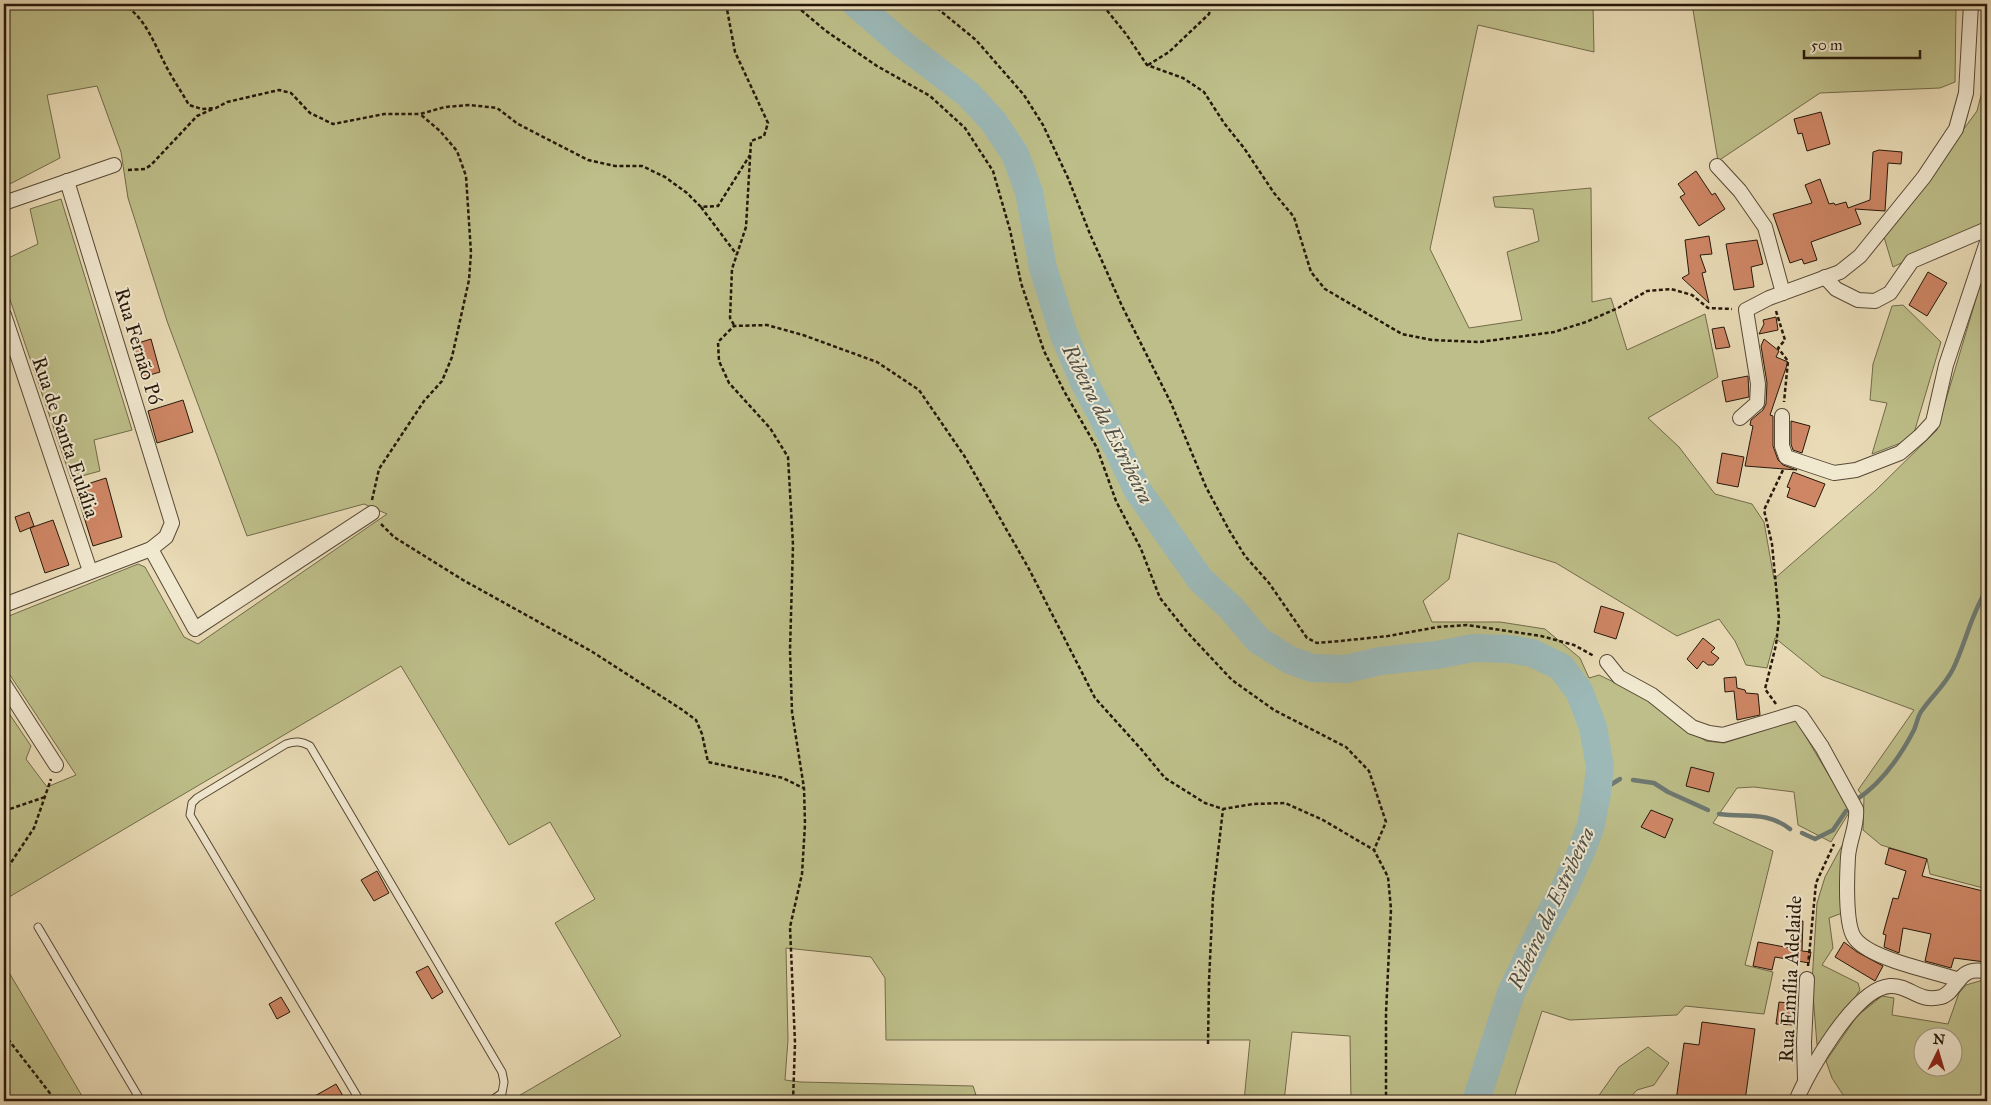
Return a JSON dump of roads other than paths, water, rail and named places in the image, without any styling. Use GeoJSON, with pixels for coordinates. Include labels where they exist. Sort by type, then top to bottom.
{"type":"FeatureCollection","features":[{"type":"Feature","properties":{"kind":"street"},"geometry":{"type":"LineString","coordinates":[[1740,418],[1757,403],[1758,384],[1746,310],[1769,298],[1840,272],[1860,256],[1924,177],[1956,129],[1966,93],[1970,4]]}},
{"type":"Feature","properties":{"kind":"street"},"geometry":{"type":"LineString","coordinates":[[4,203],[114,165]]}},
{"type":"Feature","properties":{"kind":"street"},"geometry":{"type":"LineString","coordinates":[[1717,166],[1751,205],[1765,228],[1783,293]]}},
{"type":"Feature","properties":{"kind":"street","name":"Rua Fernão Pó"},"geometry":{"type":"LineString","coordinates":[[67,181],[172,523],[166,537],[151,549]]}},
{"type":"Feature","properties":{"kind":"street"},"geometry":{"type":"LineString","coordinates":[[1825,278],[1836,289],[1858,300],[1875,301],[1890,293],[1912,261],[1987,229]]}},
{"type":"Feature","properties":{"kind":"street"},"geometry":{"type":"LineString","coordinates":[[1782,416],[1782,446],[1786,457],[1834,473],[1856,470],[1900,453],[1922,435],[1933,422],[1946,366],[1987,242]]}},
{"type":"Feature","properties":{"kind":"street","name":"Rua de Santa Eulália"},"geometry":{"type":"LineString","coordinates":[[4,315],[90,571]]}},
{"type":"Feature","properties":{"kind":"street"},"geometry":{"type":"LineString","coordinates":[[4,605],[151,549],[195,629],[372,513]]}},
{"type":"Feature","properties":{"kind":"street"},"geometry":{"type":"LineString","coordinates":[[1607,662],[1619,677],[1652,695],[1692,727],[1709,733],[1723,735],[1796,713],[1801,716],[1822,747],[1856,809],[1857,816],[1849,847],[1846,880],[1851,927],[1854,936],[1860,943],[1890,961],[1958,980]]}},
{"type":"Feature","properties":{"kind":"street"},"geometry":{"type":"LineString","coordinates":[[4,684],[56,765]]}},
{"type":"Feature","properties":{"kind":"street"},"geometry":{"type":"LineString","coordinates":[[1796,1101],[1805,1079],[1841,1024],[1867,996],[1889,986],[1901,988],[1930,1000],[1949,994],[1958,980],[1970,971],[1987,971]]}},
{"type":"Feature","properties":{"kind":"street","name":"Rua Emília Adelaide"},"geometry":{"type":"LineString","coordinates":[[1805,1079],[1804,1043],[1807,979]]}},
{"type":"Feature","properties":{"kind":"lane"},"geometry":{"type":"LineString","coordinates":[[360,1101],[190,815],[192,803],[197,798],[286,744],[294,742],[305,743],[310,746],[502,1072],[504,1082],[502,1093],[491,1101]]}},
{"type":"Feature","properties":{"kind":"lane"},"geometry":{"type":"LineString","coordinates":[[38,927],[141,1101]]}},
{"type":"Feature","properties":{"kind":"waterway","name":"Ribeira da Estribeira"},"geometry":{"type":"LineString","coordinates":[[856,4],[901,43],[968,94],[993,121],[1015,154],[1029,192],[1043,268],[1064,335],[1083,380],[1138,491],[1200,579],[1232,609],[1258,640],[1290,660],[1312,668],[1346,669],[1380,661],[1437,655],[1473,648],[1508,649],[1532,653],[1561,667],[1579,691],[1593,727],[1600,767],[1591,825],[1564,889],[1540,932],[1511,993],[1476,1101]]}},
{"type":"Feature","properties":{"kind":"waterway"},"geometry":{"type":"LineString","coordinates":[[1856,800],[1874,786],[1890,769],[1909,740],[1921,711],[1950,675],[1977,608],[1987,589]]}},
{"type":"Feature","properties":{"kind":"waterway"},"geometry":{"type":"LineString","coordinates":[[1597,793],[1620,779]]}},
{"type":"Feature","properties":{"kind":"waterway"},"geometry":{"type":"LineString","coordinates":[[1633,780],[1654,783],[1668,792],[1708,810]]}},
{"type":"Feature","properties":{"kind":"waterway"},"geometry":{"type":"LineString","coordinates":[[1802,833],[1815,839],[1833,830],[1846,811]]}},
{"type":"Feature","properties":{"kind":"waterway"},"geometry":{"type":"LineString","coordinates":[[1719,814],[1765,817],[1781,823],[1790,829]]}}]}
